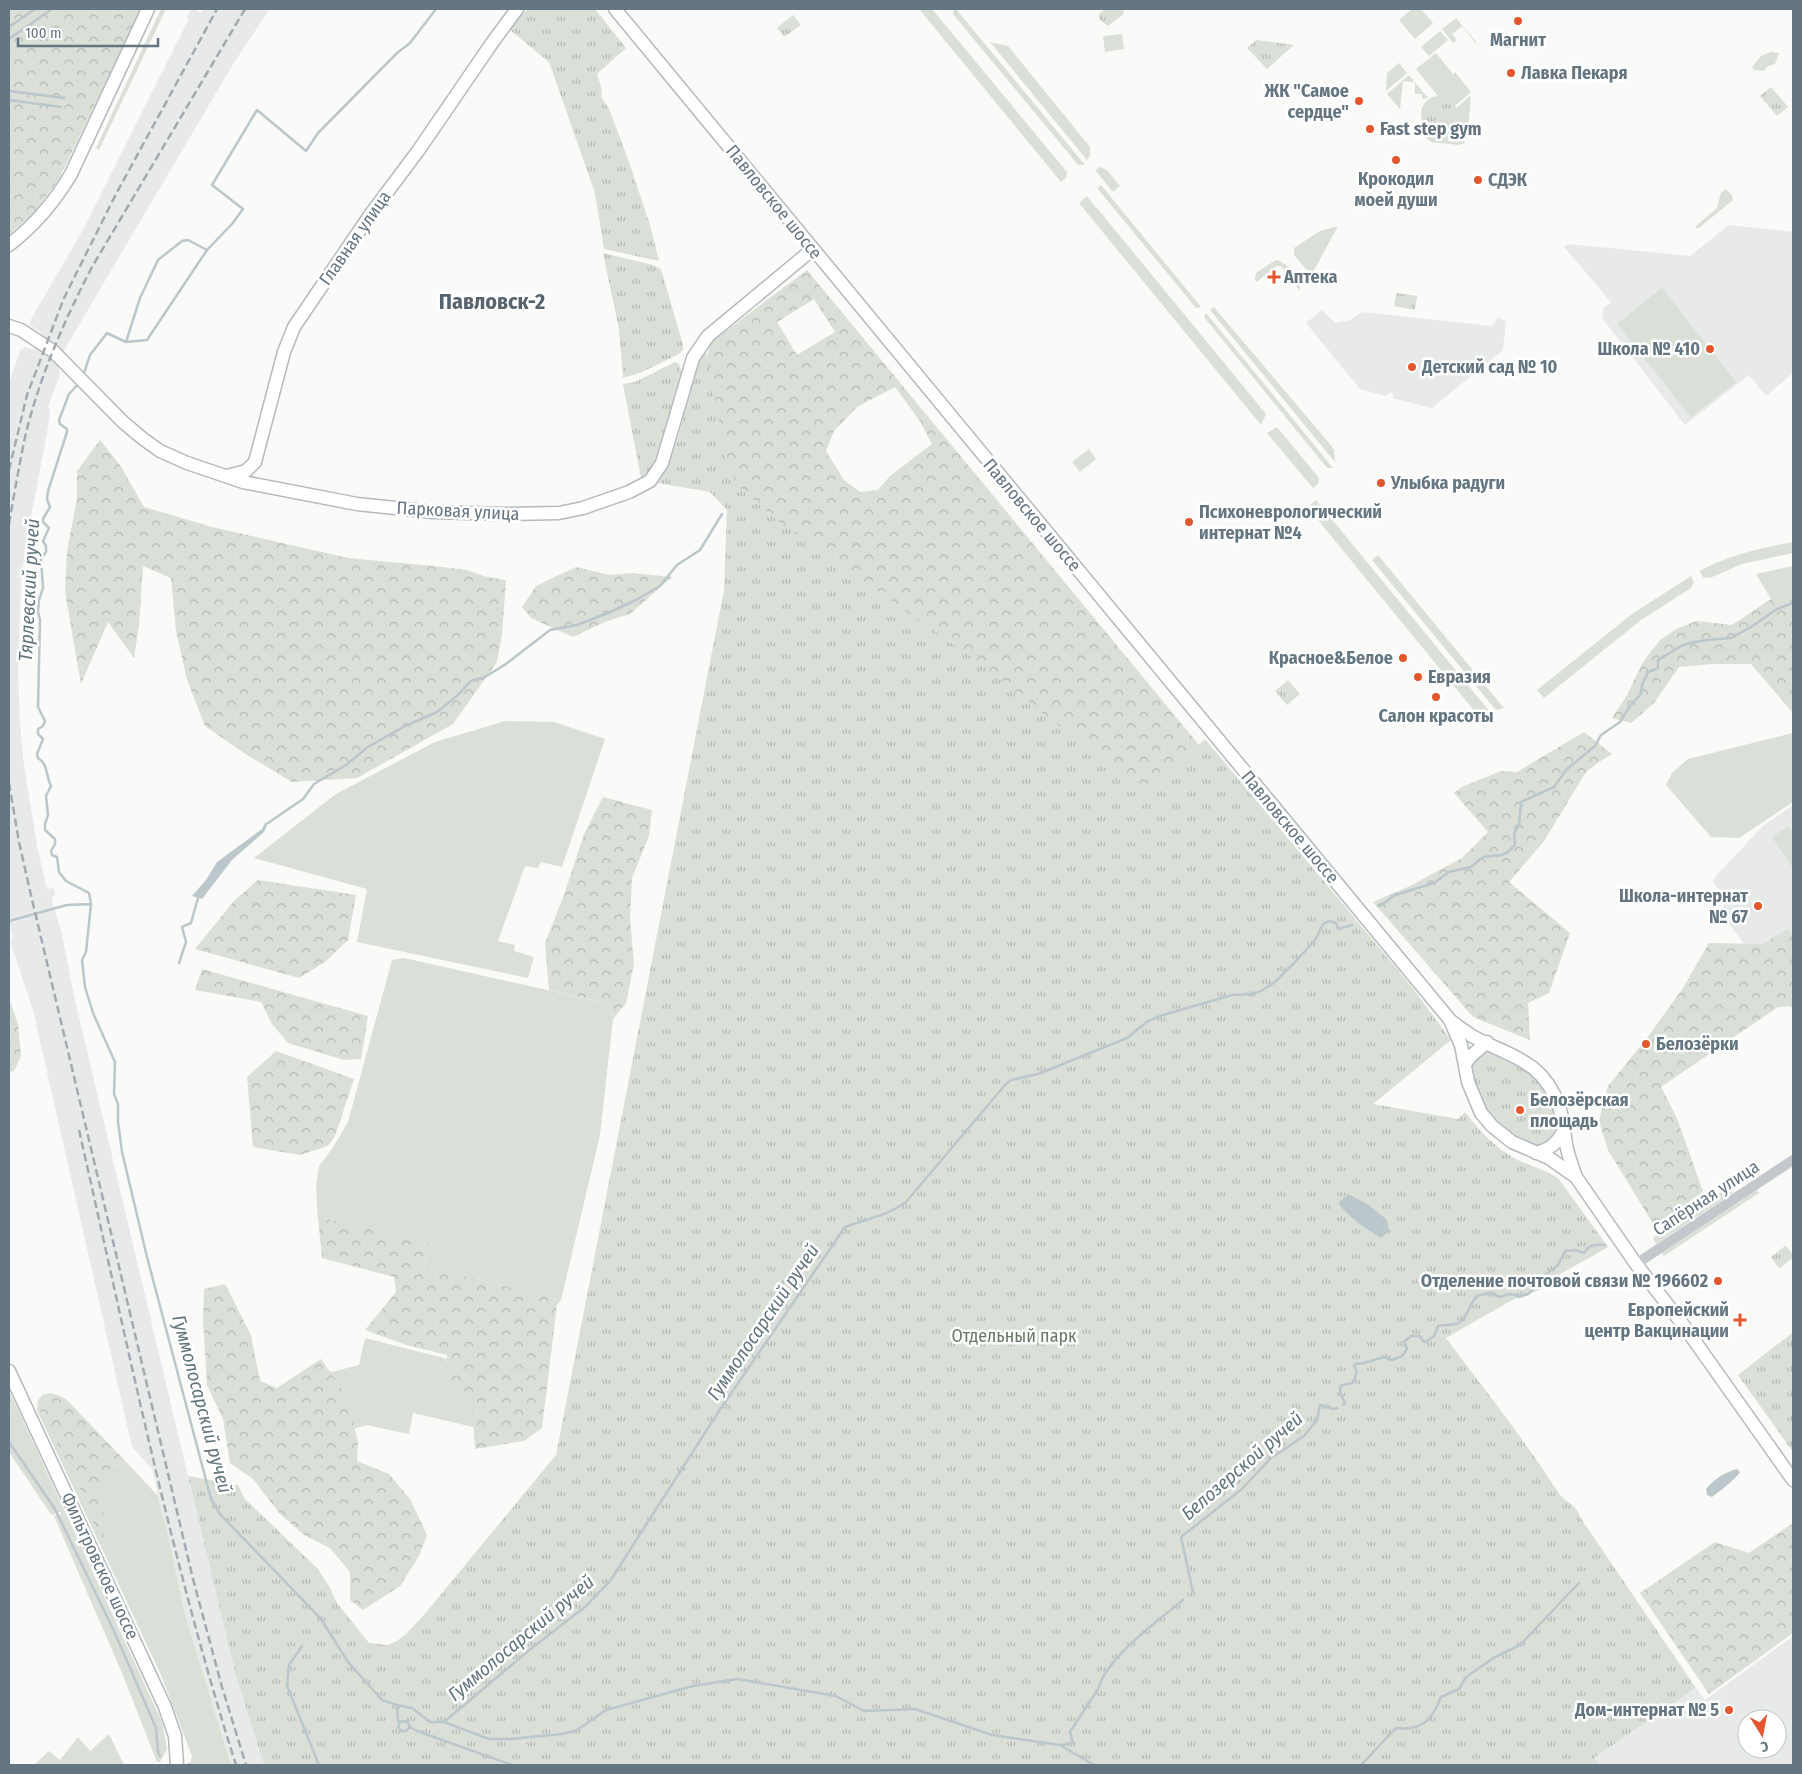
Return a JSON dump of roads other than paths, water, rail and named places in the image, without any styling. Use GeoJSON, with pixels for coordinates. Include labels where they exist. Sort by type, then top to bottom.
{"type":"FeatureCollection","features":[{"type":"Feature","properties":{"kind":"main road"},"geometry":{"type":"LineString","coordinates":[[9,245],[32,226],[59,194],[71,174],[148,9]]}},
{"type":"Feature","properties":{"kind":"main road","name":"Главная улица"},"geometry":{"type":"LineString","coordinates":[[257,484],[255,462],[284,352],[294,327],[370,215],[418,151],[486,50],[517,9]]}},
{"type":"Feature","properties":{"kind":"main road","name":"Павловское шоссе"},"geometry":{"type":"LineString","coordinates":[[615,9],[1450,1020],[1472,1036],[1487,1042]]}},
{"type":"Feature","properties":{"kind":"main road","name":"Парковая улица"},"geometry":{"type":"LineString","coordinates":[[9,317],[15,328],[53,352],[128,426],[154,447],[187,463],[257,484],[358,504],[433,512],[559,513],[582,508],[629,492],[650,481],[662,463],[678,414],[687,374],[701,344],[708,336],[813,249]]}},
{"type":"Feature","properties":{"kind":"main road"},"geometry":{"type":"LineString","coordinates":[[227,476],[246,471],[255,462]]}},
{"type":"Feature","properties":{"kind":"main road","name":"Павловское шоссе"},"geometry":{"type":"LineString","coordinates":[[1450,1020],[1461,1045],[1465,1064]]}},
{"type":"Feature","properties":{"kind":"main road"},"geometry":{"type":"LineString","coordinates":[[1576,1177],[1557,1163],[1519,1146],[1502,1135],[1481,1113],[1468,1082],[1465,1064],[1487,1042],[1528,1062],[1537,1070],[1554,1093],[1560,1107],[1569,1155],[1576,1177],[1636,1264],[1684,1326],[1793,1480]]}},
{"type":"Feature","properties":{"kind":"main road"},"geometry":{"type":"LineString","coordinates":[[1536,1153],[1554,1146],[1564,1130]]}},
{"type":"Feature","properties":{"kind":"main road","name":"Фильтровское шоссе"},"geometry":{"type":"LineString","coordinates":[[9,1371],[165,1707],[175,1736],[177,1765]]}},
{"type":"Feature","properties":{"kind":"street","name":"Сапёрная улица"},"geometry":{"type":"LineString","coordinates":[[1636,1264],[1793,1160]]}},
{"type":"Feature","properties":{"kind":"waterway"},"geometry":{"type":"LineString","coordinates":[[9,27],[35,9]]}},
{"type":"Feature","properties":{"kind":"waterway"},"geometry":{"type":"LineString","coordinates":[[9,39],[52,9]]}},
{"type":"Feature","properties":{"kind":"waterway","name":"Тярлевский ручей"},"geometry":{"type":"LineString","coordinates":[[83,376],[90,355],[107,333],[126,342],[140,298],[158,260],[182,241],[188,240],[207,250],[232,224],[243,209],[212,185],[257,110],[306,151],[318,133],[397,53],[410,43],[436,9]]}},
{"type":"Feature","properties":{"kind":"waterway"},"geometry":{"type":"LineString","coordinates":[[9,91],[64,98]]}},
{"type":"Feature","properties":{"kind":"waterway"},"geometry":{"type":"LineString","coordinates":[[9,100],[61,107]]}},
{"type":"Feature","properties":{"kind":"waterway"},"geometry":{"type":"LineString","coordinates":[[126,342],[147,340],[207,250]]}},
{"type":"Feature","properties":{"kind":"waterway","name":"Гуммолосарский ручей"},"geometry":{"type":"LineString","coordinates":[[79,383],[69,394],[59,420],[60,424],[67,429],[67,432],[48,491],[47,499],[50,507],[43,519],[43,522],[49,528],[43,541],[46,546],[46,552],[41,559],[43,588],[38,612],[40,620],[38,707],[45,721],[43,726],[38,729],[38,734],[43,739],[37,754],[44,764],[51,786],[46,796],[48,815],[45,830],[55,839],[55,844],[51,851],[52,855],[57,857],[59,872],[66,881],[89,893],[91,904],[86,952],[82,960],[85,987],[93,1013],[115,1062],[114,1094],[118,1104],[122,1152],[147,1257],[211,1499],[220,1514],[321,1619],[348,1662],[382,1700],[412,1708],[430,1722],[444,1722],[533,1647],[585,1607],[610,1581],[719,1411],[845,1227],[884,1214],[906,1202],[1005,1085],[1011,1080],[1038,1074],[1127,1038],[1148,1021],[1163,1015],[1232,995],[1252,994],[1261,991],[1275,982],[1296,961],[1315,940],[1323,924],[1329,921],[1336,923],[1338,929],[1352,925]]}},
{"type":"Feature","properties":{"kind":"waterway"},"geometry":{"type":"LineString","coordinates":[[268,823],[303,799],[314,784],[346,765],[368,747],[405,726],[437,712],[458,695],[471,681],[485,677],[506,664],[550,630],[577,625],[608,613],[660,586],[677,565],[700,550],[722,514]]}},
{"type":"Feature","properties":{"kind":"waterway","name":"Гуммолосарский ручей"},"geometry":{"type":"LineString","coordinates":[[1380,906],[1395,895],[1434,883],[1449,872],[1471,867],[1483,857],[1502,855],[1508,852],[1515,845],[1514,833],[1519,825],[1521,802],[1554,787],[1567,769],[1595,746],[1601,735],[1620,722],[1630,706],[1641,694],[1642,685],[1648,672],[1658,668],[1658,660],[1681,646],[1690,643],[1731,638],[1777,609],[1793,603]]}},
{"type":"Feature","properties":{"kind":"waterway"},"geometry":{"type":"LineString","coordinates":[[179,963],[186,942],[182,927],[191,923],[198,898]]}},
{"type":"Feature","properties":{"kind":"waterway","name":"Тярлевский ручей"},"geometry":{"type":"LineString","coordinates":[[9,921],[67,905],[91,904]]}},
{"type":"Feature","properties":{"kind":"waterway","name":"Белозерской ручей"},"geometry":{"type":"LineString","coordinates":[[1343,1405],[1345,1403],[1340,1388],[1342,1385],[1353,1383],[1357,1372],[1355,1364],[1384,1357],[1392,1360],[1402,1356],[1407,1349],[1404,1342],[1411,1336],[1420,1336],[1426,1342],[1434,1336],[1438,1326],[1456,1324],[1462,1321],[1477,1296],[1490,1293],[1500,1297],[1510,1294],[1519,1297],[1528,1294],[1544,1276],[1558,1265],[1565,1251],[1575,1250],[1584,1253],[1593,1245],[1605,1245]]}},
{"type":"Feature","properties":{"kind":"waterway","name":"Белозерской ручей"},"geometry":{"type":"LineString","coordinates":[[1193,1592],[1181,1537],[1242,1489],[1271,1458],[1304,1436],[1317,1420],[1320,1405],[1333,1409],[1337,1408]]}},
{"type":"Feature","properties":{"kind":"waterway"},"geometry":{"type":"LineString","coordinates":[[9,1442],[55,1509],[114,1631],[156,1728],[160,1756]]}},
{"type":"Feature","properties":{"kind":"waterway"},"geometry":{"type":"LineString","coordinates":[[1361,1765],[1396,1728],[1413,1728],[1425,1722],[1434,1712],[1441,1697],[1459,1689],[1466,1677],[1495,1657],[1520,1645],[1579,1583]]}},
{"type":"Feature","properties":{"kind":"waterway","name":"Белозерской ручей"},"geometry":{"type":"LineString","coordinates":[[1062,1745],[1073,1743],[1070,1732],[1098,1689],[1103,1677],[1122,1652],[1183,1600]]}},
{"type":"Feature","properties":{"kind":"waterway"},"geometry":{"type":"LineString","coordinates":[[302,1646],[289,1665],[287,1686],[319,1765]]}},
{"type":"Feature","properties":{"kind":"waterway"},"geometry":{"type":"LineString","coordinates":[[444,1722],[489,1739],[562,1734],[577,1730],[606,1710],[693,1686],[737,1679],[836,1696],[864,1711],[915,1709],[992,1735],[1060,1745],[1094,1765]]}},
{"type":"Feature","properties":{"kind":"waterway"},"geometry":{"type":"LineString","coordinates":[[397,1706],[398,1720],[400,1722],[407,1721],[410,1727],[417,1731],[512,1765]]}},
{"type":"Feature","properties":{"kind":"waterway"},"geometry":{"type":"LineString","coordinates":[[400,1722],[398,1727],[401,1731],[406,1731],[410,1727]]}},
{"type":"Feature","properties":{"kind":"railway"},"geometry":{"type":"LineString","coordinates":[[9,470],[27,395],[64,298],[116,194],[217,9]]}},
{"type":"Feature","properties":{"kind":"railway"},"geometry":{"type":"LineString","coordinates":[[9,524],[25,437],[37,393],[53,350],[72,308],[92,267],[245,9]]}},
{"type":"Feature","properties":{"kind":"railway"},"geometry":{"type":"LineString","coordinates":[[9,783],[30,891],[193,1579],[222,1687],[246,1765]]}},
{"type":"Feature","properties":{"kind":"railway"},"geometry":{"type":"LineString","coordinates":[[79,1130],[170,1529],[212,1687],[236,1765]]}},
{"type":"Feature","properties":{"kind":"place","name":"Магнит"},"geometry":{"type":"Point","coordinates":[1518,21]}},
{"type":"Feature","properties":{"kind":"place","name":"Лавка Пекаря"},"geometry":{"type":"Point","coordinates":[1511,73]}},
{"type":"Feature","properties":{"kind":"place","name":"ЖК \"Самое сердце\""},"geometry":{"type":"Point","coordinates":[1359,101]}},
{"type":"Feature","properties":{"kind":"place","name":"Fast step gym"},"geometry":{"type":"Point","coordinates":[1370,129]}},
{"type":"Feature","properties":{"kind":"place","name":"Крокодил моей души"},"geometry":{"type":"Point","coordinates":[1396,160]}},
{"type":"Feature","properties":{"kind":"place","name":"СДЭК"},"geometry":{"type":"Point","coordinates":[1478,180]}},
{"type":"Feature","properties":{"kind":"place","name":"Аптека"},"geometry":{"type":"Point","coordinates":[1274,277]}},
{"type":"Feature","properties":{"kind":"place","name":"Школа № 410"},"geometry":{"type":"Point","coordinates":[1710,349]}},
{"type":"Feature","properties":{"kind":"place","name":"Детский сад № 10"},"geometry":{"type":"Point","coordinates":[1412,367]}},
{"type":"Feature","properties":{"kind":"place","name":"Улыбка радуги"},"geometry":{"type":"Point","coordinates":[1381,483]}},
{"type":"Feature","properties":{"kind":"place","name":"Психоневрологический интернат №4"},"geometry":{"type":"Point","coordinates":[1189,522]}},
{"type":"Feature","properties":{"kind":"place","name":"Красное&Белое"},"geometry":{"type":"Point","coordinates":[1403,658]}},
{"type":"Feature","properties":{"kind":"place","name":"Евразия"},"geometry":{"type":"Point","coordinates":[1418,677]}},
{"type":"Feature","properties":{"kind":"place","name":"Салон красоты"},"geometry":{"type":"Point","coordinates":[1436,697]}},
{"type":"Feature","properties":{"kind":"place","name":"Школа-интернат № 67"},"geometry":{"type":"Point","coordinates":[1758,906]}},
{"type":"Feature","properties":{"kind":"place","name":"Белозёрки"},"geometry":{"type":"Point","coordinates":[1646,1044]}},
{"type":"Feature","properties":{"kind":"place","name":"Белозёрская площадь"},"geometry":{"type":"Point","coordinates":[1520,1110]}},
{"type":"Feature","properties":{"kind":"place","name":"Отделение почтовой связи № 196602"},"geometry":{"type":"Point","coordinates":[1718,1281]}},
{"type":"Feature","properties":{"kind":"place","name":"Европейский центр Вакцинации"},"geometry":{"type":"Point","coordinates":[1740,1320]}},
{"type":"Feature","properties":{"kind":"place","name":"Дом-интернат № 5"},"geometry":{"type":"Point","coordinates":[1729,1710]}},
{"type":"Feature","properties":{"kind":"district","name":"Павловск-2"},"geometry":{"type":"Point","coordinates":[492,301]}},
{"type":"Feature","properties":{"kind":"park label","name":"Отдельный парк"},"geometry":{"type":"Point","coordinates":[1014,1336]}}]}
